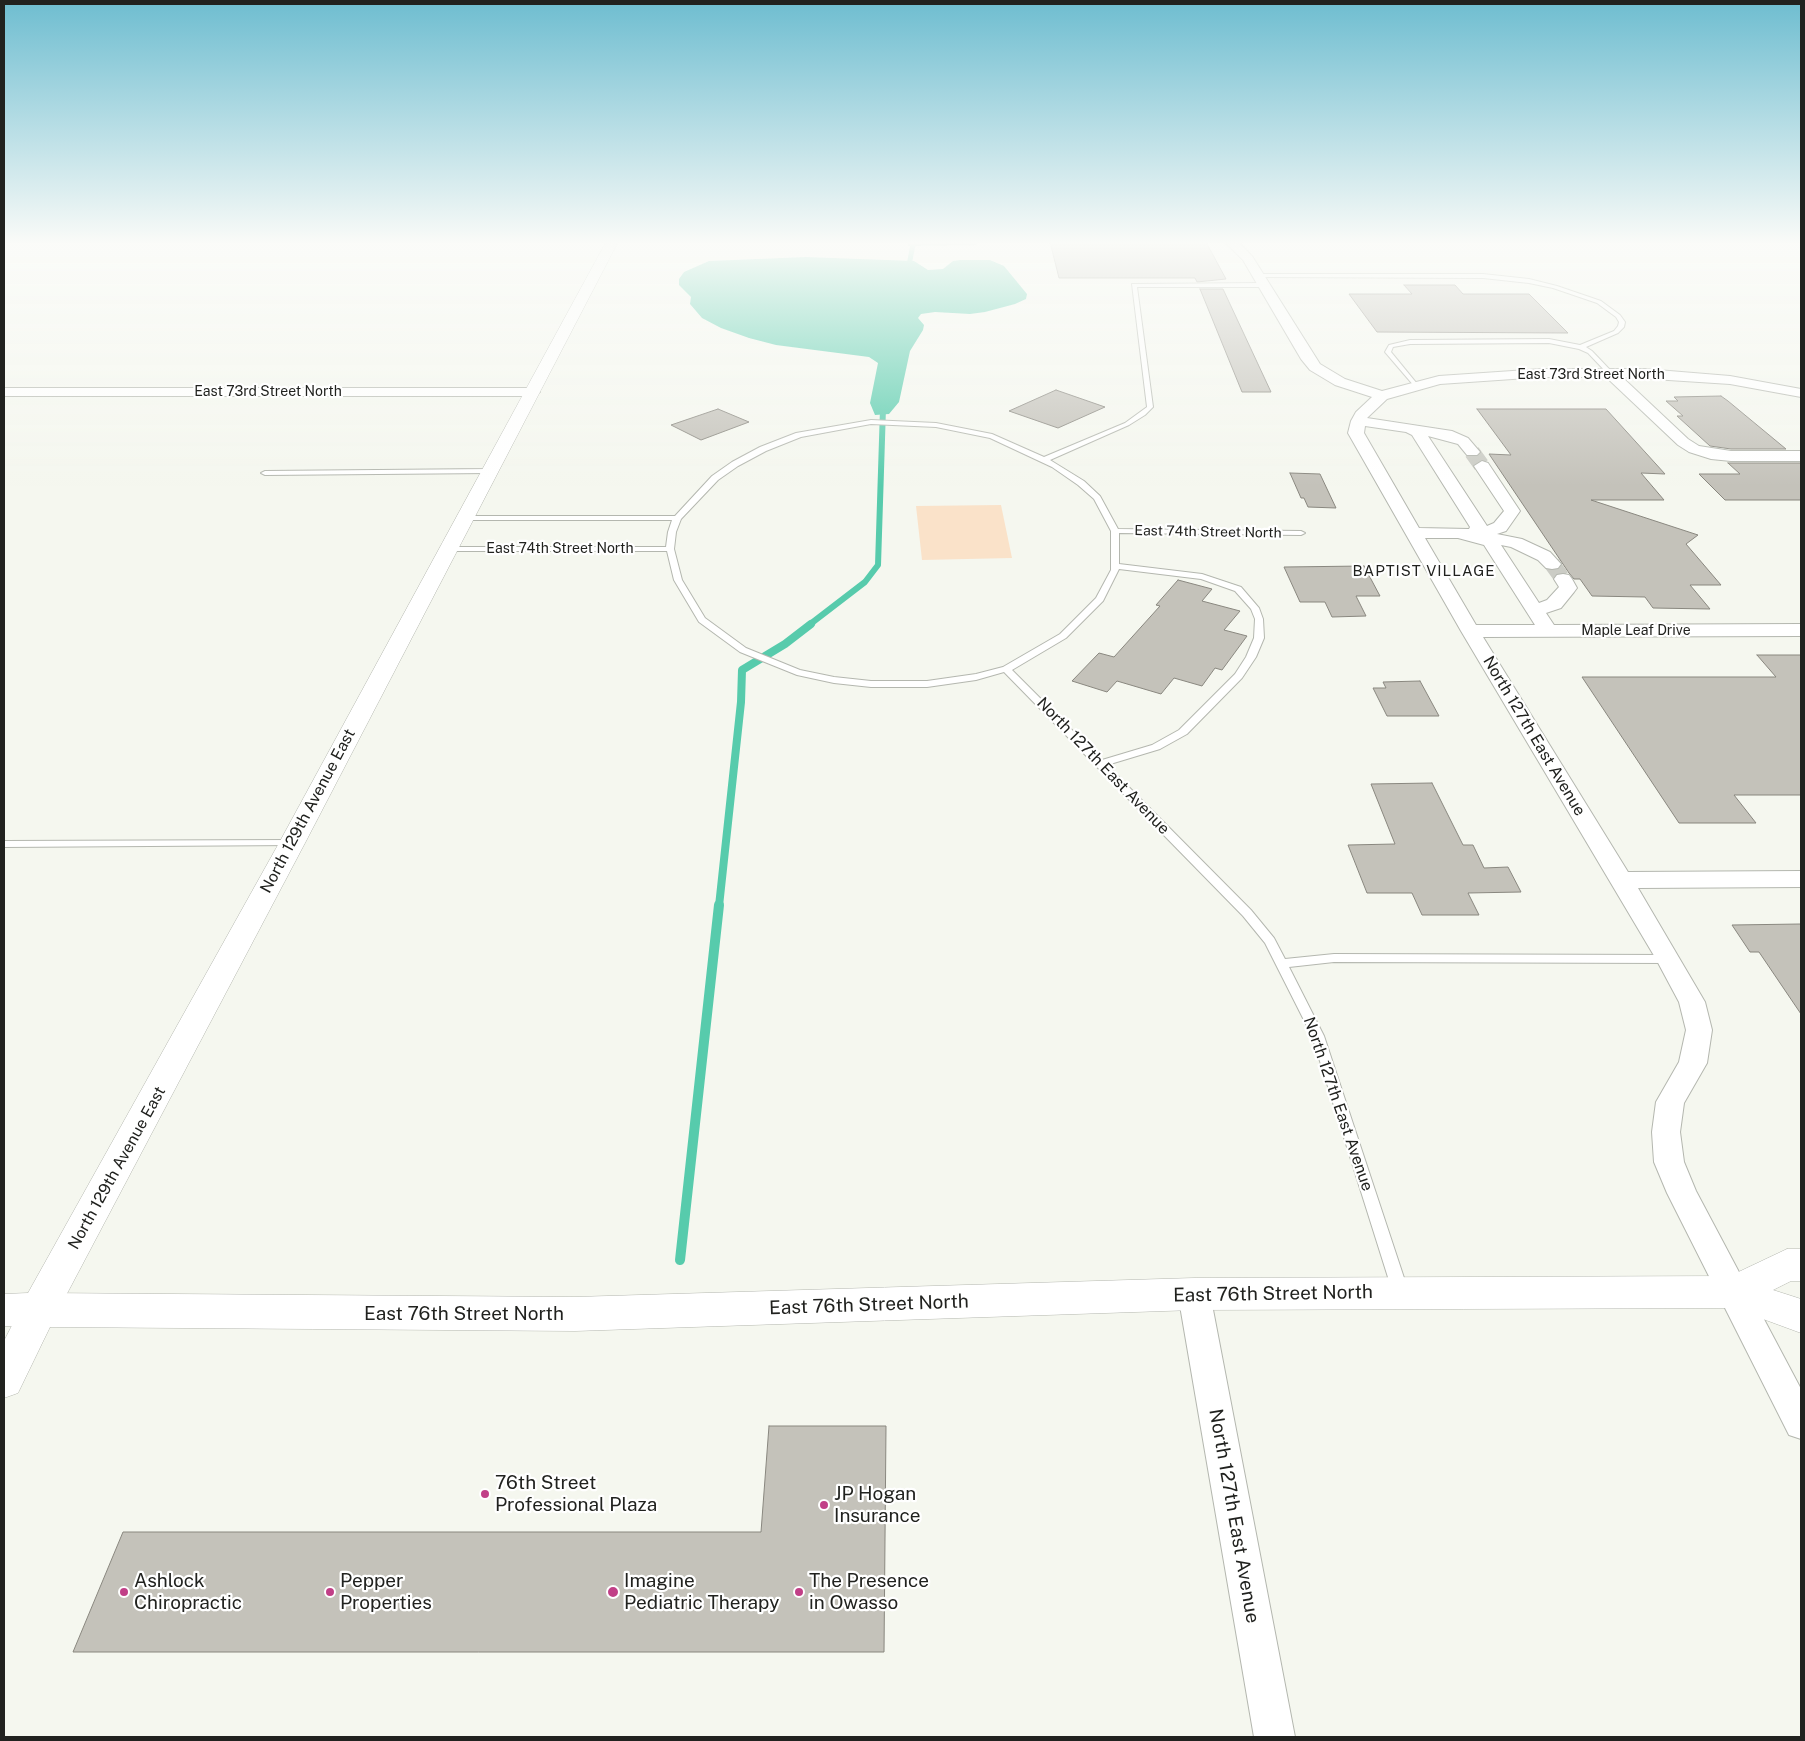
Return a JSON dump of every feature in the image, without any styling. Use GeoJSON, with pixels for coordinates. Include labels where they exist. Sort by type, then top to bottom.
{"type":"FeatureCollection","features":[{"type":"Feature","properties":{"kind":"street","name":"North 129th Avenue East"},"geometry":{"type":"LineString","coordinates":[[4,1380],[21,1310],[292,843],[569,323]]}},
{"type":"Feature","properties":{"kind":"street"},"geometry":{"type":"LineString","coordinates":[[1287,323],[1308,359],[1315,367],[1340,382],[1382,396]]}},
{"type":"Feature","properties":{"kind":"street","name":"East 73rd Street North"},"geometry":{"type":"LineString","coordinates":[[1382,396],[1438,380],[1487,376],[1610,372],[1730,380],[1801,393]]}},
{"type":"Feature","properties":{"kind":"street"},"geometry":{"type":"LineString","coordinates":[[1610,372],[1683,442],[1694,448],[1711,454],[1731,456],[1801,456]]}},
{"type":"Feature","properties":{"kind":"street","name":"East 73rd Street North"},"geometry":{"type":"LineString","coordinates":[[4,392],[533,392]]}},
{"type":"Feature","properties":{"kind":"street"},"geometry":{"type":"LineString","coordinates":[[1382,396],[1369,405],[1358,421],[1452,436],[1463,441],[1472,452]]}},
{"type":"Feature","properties":{"kind":"street","name":"North 127th East Avenue"},"geometry":{"type":"LineString","coordinates":[[1358,421],[1356,433],[1362,447],[1414,533],[1470,632],[1669,959],[1692,1002],[1699,1030],[1693,1063],[1670,1102],[1666,1132],[1669,1162],[1682,1193],[1801,1424]]}},
{"type":"Feature","properties":{"kind":"street"},"geometry":{"type":"LineString","coordinates":[[1410,428],[1418,432],[1479,528],[1475,535]]}},
{"type":"Feature","properties":{"kind":"street"},"geometry":{"type":"LineString","coordinates":[[1475,535],[1500,528],[1512,511],[1482,466]]}},
{"type":"Feature","properties":{"kind":"street"},"geometry":{"type":"LineString","coordinates":[[1414,533],[1475,535],[1516,543],[1544,556],[1552,564]]}},
{"type":"Feature","properties":{"kind":"street"},"geometry":{"type":"LineString","coordinates":[[1475,535],[1490,541],[1548,631]]}},
{"type":"Feature","properties":{"kind":"street"},"geometry":{"type":"LineString","coordinates":[[1535,611],[1554,604],[1568,588],[1563,579]]}},
{"type":"Feature","properties":{"kind":"street","name":"Maple Leaf Drive"},"geometry":{"type":"LineString","coordinates":[[1470,632],[1801,630]]}},
{"type":"Feature","properties":{"kind":"street"},"geometry":{"type":"LineString","coordinates":[[1622,880],[1801,880]]}},
{"type":"Feature","properties":{"kind":"street","name":"East 76th Street North"},"geometry":{"type":"LineString","coordinates":[[1734,1292],[1787,1265],[1801,1265]]}},
{"type":"Feature","properties":{"kind":"street","name":"East 76th Street North"},"geometry":{"type":"LineString","coordinates":[[21,1310],[575,1314],[1194,1294],[1734,1292],[1801,1316]]}},
{"type":"Feature","properties":{"kind":"street","name":"North 127th East Avenue"},"geometry":{"type":"LineString","coordinates":[[1194,1294],[1275,1737]]}},
{"type":"Feature","properties":{"kind":"lane"},"geometry":{"type":"LineString","coordinates":[[1044,460],[1127,424],[1150,407],[1139,323]]}},
{"type":"Feature","properties":{"kind":"lane"},"geometry":{"type":"LineString","coordinates":[[1581,347],[1616,332],[1622,323]]}},
{"type":"Feature","properties":{"kind":"lane"},"geometry":{"type":"LineString","coordinates":[[1416,385],[1388,352],[1391,346],[1410,342],[1549,341],[1581,347],[1590,352],[1610,372]]}},
{"type":"Feature","properties":{"kind":"lane","name":"East 74th Street North"},"geometry":{"type":"LineString","coordinates":[[871,422],[928,424],[992,436],[1044,460],[1081,483],[1097,498],[1115,531],[1116,566],[1100,600],[1080,621],[1063,636],[1006,668],[976,677],[937,682],[880,684],[834,680],[797,672],[743,650],[702,620],[678,580],[670,549],[676,518],[715,478],[735,464],[763,449],[799,435],[871,422]]}},
{"type":"Feature","properties":{"kind":"lane"},"geometry":{"type":"LineString","coordinates":[[265,473],[489,471]]}},
{"type":"Feature","properties":{"kind":"lane","name":"East 74th Street North"},"geometry":{"type":"LineString","coordinates":[[466,518],[676,518]]}},
{"type":"Feature","properties":{"kind":"lane","name":"East 74th Street North"},"geometry":{"type":"LineString","coordinates":[[1115,531],[1301,533]]}},
{"type":"Feature","properties":{"kind":"lane","name":"East 74th Street North"},"geometry":{"type":"LineString","coordinates":[[449,549],[670,549]]}},
{"type":"Feature","properties":{"kind":"lane"},"geometry":{"type":"LineString","coordinates":[[1100,764],[1156,747],[1183,732],[1239,676],[1251,657],[1259,638],[1259,619],[1255,608],[1238,589],[1202,577],[1116,566]]}},
{"type":"Feature","properties":{"kind":"lane","name":"North 127th East Avenue"},"geometry":{"type":"LineString","coordinates":[[1006,668],[1247,913],[1270,941],[1283,963],[1318,1036],[1400,1292]]}},
{"type":"Feature","properties":{"kind":"lane"},"geometry":{"type":"LineString","coordinates":[[4,844],[292,843]]}},
{"type":"Feature","properties":{"kind":"lane"},"geometry":{"type":"LineString","coordinates":[[1283,963],[1334,958],[1669,959]]}},
{"type":"Feature","properties":{"kind":"shaded area"},"geometry":{"type":"Polygon","coordinates":[[[712,323],[922,323],[924,325],[910,351],[899,402],[889,414],[875,415],[870,403],[878,363],[869,357],[776,345],[721,328],[712,323]]]}},
{"type":"Feature","properties":{"kind":"shaded area"},"geometry":{"type":"Polygon","coordinates":[[[1001,505],[1012,558],[922,560],[916,506],[1001,505]]]}},
{"type":"Feature","properties":{"kind":"building"},"geometry":{"type":"Polygon","coordinates":[[[1214,323],[1239,323],[1271,392],[1242,392],[1214,323]]]}},
{"type":"Feature","properties":{"kind":"building"},"geometry":{"type":"Polygon","coordinates":[[[1371,323],[1558,323],[1568,333],[1377,332],[1371,323]]]}},
{"type":"Feature","properties":{"kind":"building"},"geometry":{"type":"Polygon","coordinates":[[[1056,390],[1105,407],[1058,428],[1009,411],[1056,390]]]}},
{"type":"Feature","properties":{"kind":"building"},"geometry":{"type":"Polygon","coordinates":[[[1721,396],[1786,449],[1731,449],[1710,446],[1677,416],[1683,416],[1666,401],[1678,401],[1674,397],[1721,396]]]}},
{"type":"Feature","properties":{"kind":"building"},"geometry":{"type":"Polygon","coordinates":[[[718,409],[749,422],[701,440],[671,425],[718,409]]]}},
{"type":"Feature","properties":{"kind":"building"},"geometry":{"type":"Polygon","coordinates":[[[1477,409],[1606,409],[1665,474],[1641,473],[1664,500],[1591,500],[1698,535],[1686,544],[1721,585],[1690,585],[1710,609],[1653,608],[1645,597],[1592,596],[1580,579],[1574,579],[1569,573],[1489,454],[1511,455],[1477,409]]]}},
{"type":"Feature","properties":{"kind":"building"},"geometry":{"type":"Polygon","coordinates":[[[1728,463],[1801,463],[1801,500],[1725,500],[1699,474],[1740,474],[1728,463]]]}},
{"type":"Feature","properties":{"kind":"building"},"geometry":{"type":"Polygon","coordinates":[[[1290,473],[1320,474],[1336,508],[1308,507],[1304,498],[1301,498],[1290,473]]]}},
{"type":"Feature","properties":{"kind":"building"},"geometry":{"type":"Polygon","coordinates":[[[1364,566],[1380,596],[1356,596],[1366,616],[1332,617],[1325,602],[1300,602],[1284,567],[1364,566]]]}},
{"type":"Feature","properties":{"kind":"building"},"geometry":{"type":"Polygon","coordinates":[[[1178,580],[1212,589],[1202,601],[1240,611],[1224,630],[1247,636],[1222,670],[1215,668],[1202,686],[1174,678],[1161,694],[1117,681],[1107,692],[1072,681],[1099,653],[1114,657],[1160,606],[1156,605],[1178,580]]]}},
{"type":"Feature","properties":{"kind":"building"},"geometry":{"type":"Polygon","coordinates":[[[1757,655],[1801,655],[1801,795],[1734,795],[1756,823],[1679,823],[1582,677],[1776,677],[1757,655]]]}},
{"type":"Feature","properties":{"kind":"building"},"geometry":{"type":"Polygon","coordinates":[[[1420,681],[1439,716],[1387,716],[1373,688],[1386,688],[1383,682],[1420,681]]]}},
{"type":"Feature","properties":{"kind":"building"},"geometry":{"type":"Polygon","coordinates":[[[1432,783],[1463,845],[1473,845],[1484,868],[1508,867],[1521,892],[1468,893],[1479,915],[1422,915],[1412,893],[1367,893],[1348,845],[1395,844],[1371,784],[1432,783]]]}},
{"type":"Feature","properties":{"kind":"building"},"geometry":{"type":"Polygon","coordinates":[[[1801,924],[1801,1014],[1759,952],[1750,952],[1732,925],[1801,924]]]}},
{"type":"Feature","properties":{"kind":"building"},"geometry":{"type":"Polygon","coordinates":[[[769,1426],[886,1426],[884,1652],[73,1652],[123,1532],[761,1532],[769,1426]]]}},
{"type":"Feature","properties":{"kind":"waterway"},"geometry":{"type":"LineString","coordinates":[[809,625],[865,582],[878,565],[883,408]]}},
{"type":"Feature","properties":{"kind":"waterway"},"geometry":{"type":"LineString","coordinates":[[719,906],[741,702],[742,670],[785,644],[811,624]]}},
{"type":"Feature","properties":{"kind":"waterway"},"geometry":{"type":"LineString","coordinates":[[680,1260],[719,905]]}},
{"type":"Feature","properties":{"kind":"tunnel"},"geometry":{"type":"LineString","coordinates":[[1472,452],[1482,466]]}},
{"type":"Feature","properties":{"kind":"tunnel"},"geometry":{"type":"LineString","coordinates":[[1552,564],[1563,579]]}},
{"type":"Feature","properties":{"kind":"place","name":"76th Street Professional Plaza"},"geometry":{"type":"Point","coordinates":[485,1494]}},
{"type":"Feature","properties":{"kind":"place","name":"JP Hogan Insurance"},"geometry":{"type":"Point","coordinates":[824,1505]}},
{"type":"Feature","properties":{"kind":"place","name":"Ashlock Chiropractic"},"geometry":{"type":"Point","coordinates":[124,1592]}},
{"type":"Feature","properties":{"kind":"place","name":"Pepper Properties"},"geometry":{"type":"Point","coordinates":[330,1592]}},
{"type":"Feature","properties":{"kind":"place","name":"Imagine Pediatric Therapy"},"geometry":{"type":"Point","coordinates":[613,1592]}},
{"type":"Feature","properties":{"kind":"place","name":"The Presence in Owasso"},"geometry":{"type":"Point","coordinates":[799,1592]}},
{"type":"Feature","properties":{"kind":"district","name":"BAPTIST VILLAGE"},"geometry":{"type":"Point","coordinates":[1424,571]}}]}
